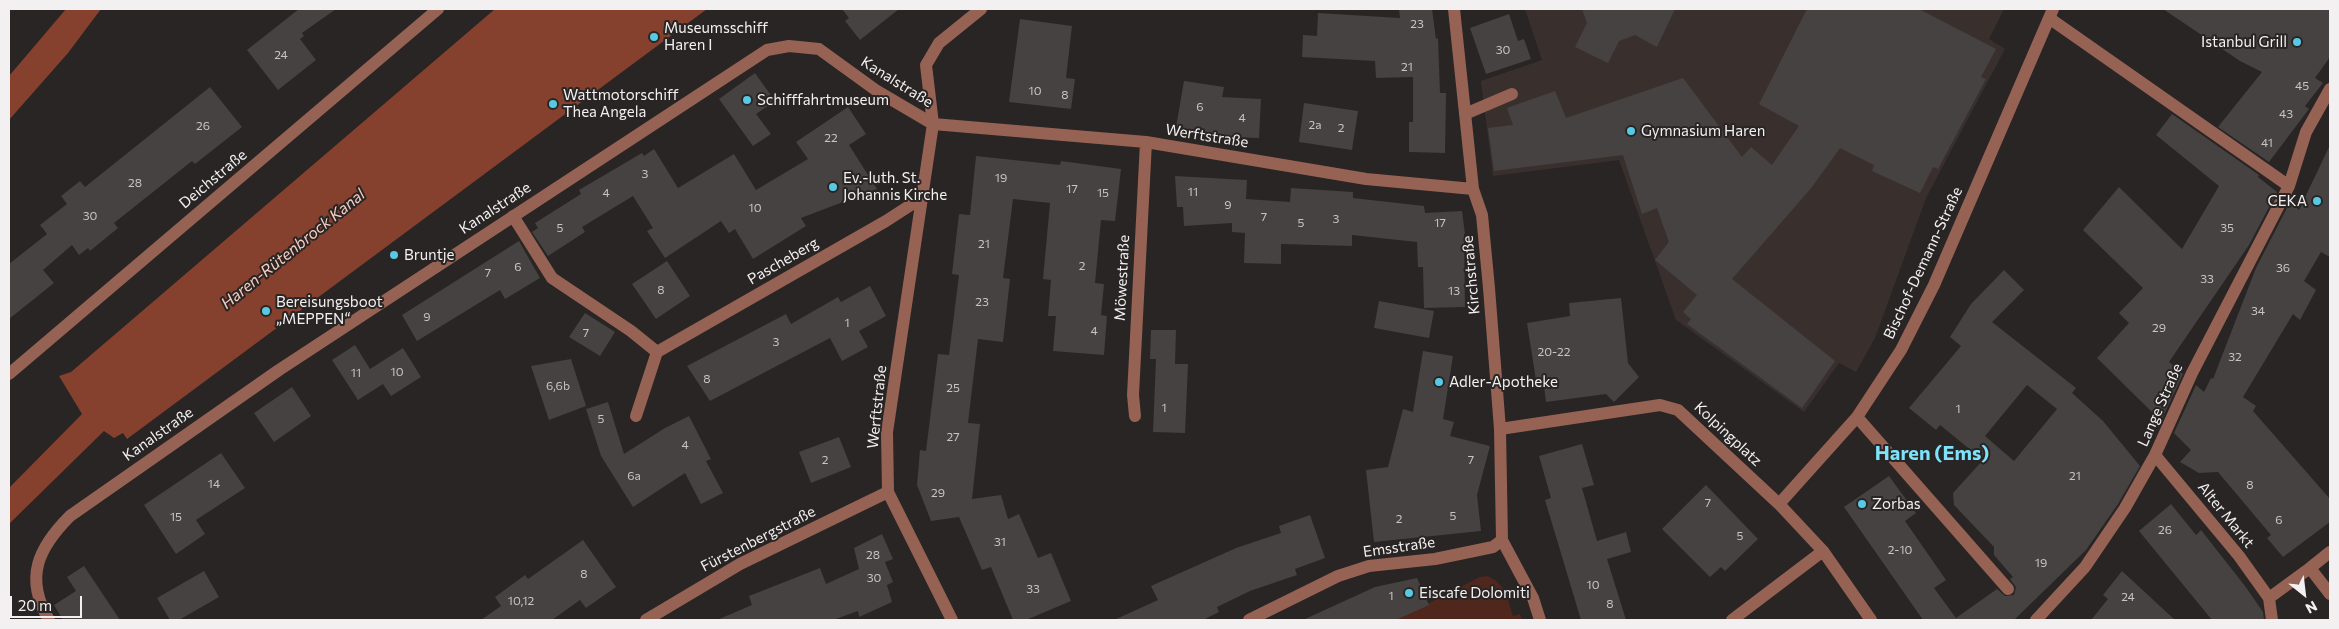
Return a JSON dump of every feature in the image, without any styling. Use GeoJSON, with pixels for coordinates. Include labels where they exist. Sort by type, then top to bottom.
{"type":"FeatureCollection","features":[{"type":"Feature","properties":{"kind":"street","name":"Deichstraße"},"geometry":{"type":"LineString","coordinates":[[9,374],[438,9]]}},
{"type":"Feature","properties":{"kind":"street","name":"Werftstraße"},"geometry":{"type":"LineString","coordinates":[[952,620],[888,492],[887,432],[933,124],[926,65],[939,43],[981,9]]}},
{"type":"Feature","properties":{"kind":"street","name":"Kirchstraße"},"geometry":{"type":"LineString","coordinates":[[1454,9],[1474,189],[1482,215],[1500,429],[1502,540]]}},
{"type":"Feature","properties":{"kind":"street"},"geometry":{"type":"LineString","coordinates":[[2051,14],[2289,186]]}},
{"type":"Feature","properties":{"kind":"street","name":"Bischof-Demann-Straße"},"geometry":{"type":"LineString","coordinates":[[1779,504],[1857,417],[1901,350],[1917,321],[2051,14]]}},
{"type":"Feature","properties":{"kind":"street","name":"Kanalstraße"},"geometry":{"type":"LineString","coordinates":[[49,620],[42,608],[36,590],[36,574],[44,548],[53,534],[70,516],[279,370],[767,50],[789,46],[818,49],[877,91],[933,124]]}},
{"type":"Feature","properties":{"kind":"street","name":"Lange Straße"},"geometry":{"type":"LineString","coordinates":[[2036,620],[2085,567],[2125,508],[2155,455],[2192,373],[2289,186],[2306,132],[2330,89]]}},
{"type":"Feature","properties":{"kind":"street"},"geometry":{"type":"LineString","coordinates":[[1465,114],[1512,94]]}},
{"type":"Feature","properties":{"kind":"street","name":"Werftstraße"},"geometry":{"type":"LineString","coordinates":[[933,124],[1146,142],[1366,179],[1474,189]]}},
{"type":"Feature","properties":{"kind":"street","name":"Möwestraße"},"geometry":{"type":"LineString","coordinates":[[1135,416],[1133,396],[1146,142]]}},
{"type":"Feature","properties":{"kind":"street","name":"Pascheberg"},"geometry":{"type":"LineString","coordinates":[[657,352],[886,221],[923,196]]}},
{"type":"Feature","properties":{"kind":"street"},"geometry":{"type":"LineString","coordinates":[[513,216],[552,278],[623,326],[657,352],[636,416]]}},
{"type":"Feature","properties":{"kind":"street","name":"Kolpingplatz"},"geometry":{"type":"LineString","coordinates":[[1500,429],[1660,405],[1678,410],[1779,504],[1823,551],[1871,620]]}},
{"type":"Feature","properties":{"kind":"street"},"geometry":{"type":"LineString","coordinates":[[1857,417],[2008,589]]}},
{"type":"Feature","properties":{"kind":"street","name":"Alter Markt"},"geometry":{"type":"LineString","coordinates":[[2155,455],[2228,542],[2269,598],[2272,620]]}},
{"type":"Feature","properties":{"kind":"street","name":"Fürstenbergstraße"},"geometry":{"type":"LineString","coordinates":[[646,620],[740,564],[888,492]]}},
{"type":"Feature","properties":{"kind":"street"},"geometry":{"type":"LineString","coordinates":[[1502,540],[1533,598],[1540,620]]}},
{"type":"Feature","properties":{"kind":"street","name":"Emsstraße"},"geometry":{"type":"LineString","coordinates":[[1249,620],[1338,576],[1369,566],[1435,559],[1493,547],[1502,540]]}},
{"type":"Feature","properties":{"kind":"street"},"geometry":{"type":"LineString","coordinates":[[1732,620],[1823,551]]}},
{"type":"Feature","properties":{"kind":"street"},"geometry":{"type":"LineString","coordinates":[[2269,598],[2330,552]]}},
{"type":"Feature","properties":{"kind":"street"},"geometry":{"type":"LineString","coordinates":[[2310,568],[2330,594]]}},
{"type":"Feature","properties":{"kind":"shaded area"},"geometry":{"type":"Polygon","coordinates":[[[1525,9],[2004,9],[1989,39],[2005,49],[1926,198],[1875,338],[1856,372],[1839,363],[1804,412],[1676,320],[1619,160],[1493,176],[1481,81],[1542,60],[1525,9]]]}},
{"type":"Feature","properties":{"kind":"shaded area"},"geometry":{"type":"Polygon","coordinates":[[[1487,576],[1502,587],[1513,616],[1520,614],[1522,620],[1396,620],[1480,577],[1487,576]]]}},
{"type":"Feature","properties":{"kind":"water"},"geometry":{"type":"Polygon","coordinates":[[[66,9],[101,9],[68,53],[9,120],[9,76],[66,9]]]}},
{"type":"Feature","properties":{"kind":"water","name":"Haren-Rütenbrock Kanal"},"geometry":{"type":"Polygon","coordinates":[[[495,9],[707,9],[127,439],[123,433],[114,438],[104,431],[9,524],[9,488],[82,414],[59,376],[71,372],[495,9]]]}},
{"type":"Feature","properties":{"kind":"building"},"geometry":{"type":"Polygon","coordinates":[[[299,9],[336,9],[302,33],[304,36],[300,39],[316,60],[278,90],[247,50],[299,9]]]}},
{"type":"Feature","properties":{"kind":"building"},"geometry":{"type":"Polygon","coordinates":[[[842,9],[899,9],[860,40],[845,21],[849,18],[842,9]]]}},
{"type":"Feature","properties":{"kind":"building"},"geometry":{"type":"Polygon","coordinates":[[[1399,9],[1432,9],[1436,39],[1438,38],[1440,93],[1446,93],[1445,153],[1409,152],[1409,122],[1413,122],[1413,77],[1376,78],[1375,61],[1302,57],[1303,35],[1317,36],[1318,13],[1400,18],[1399,9]]]}},
{"type":"Feature","properties":{"kind":"building"},"geometry":{"type":"Polygon","coordinates":[[[1582,9],[1675,9],[1657,47],[1635,35],[1619,41],[1608,63],[1575,47],[1587,23],[1582,9]]]}},
{"type":"Feature","properties":{"kind":"building"},"geometry":{"type":"Polygon","coordinates":[[[1807,9],[1919,9],[1996,49],[1981,77],[1986,79],[1938,169],[1933,167],[1920,193],[1872,171],[1874,165],[1840,148],[1812,187],[1732,279],[1835,361],[1802,408],[1687,324],[1691,319],[1683,312],[1697,295],[1655,260],[1669,242],[1657,208],[1642,214],[1623,155],[1494,171],[1488,128],[1513,125],[1507,108],[1555,91],[1566,118],[1683,78],[1742,157],[1751,147],[1772,165],[1799,126],[1759,104],[1807,9]]]}},
{"type":"Feature","properties":{"kind":"building"},"geometry":{"type":"Polygon","coordinates":[[[2163,9],[2330,9],[2330,57],[2315,78],[2323,83],[2305,106],[2309,109],[2269,162],[2218,127],[2262,72],[2240,61],[2163,9]]]}},
{"type":"Feature","properties":{"kind":"building"},"geometry":{"type":"Polygon","coordinates":[[[1509,14],[1518,41],[1524,39],[1531,59],[1486,74],[1470,28],[1509,14]]]}},
{"type":"Feature","properties":{"kind":"building"},"geometry":{"type":"Polygon","coordinates":[[[1020,19],[1072,26],[1066,78],[1075,79],[1071,109],[1009,102],[1020,19]]]}},
{"type":"Feature","properties":{"kind":"building"},"geometry":{"type":"Polygon","coordinates":[[[755,73],[775,101],[756,114],[771,134],[753,146],[719,99],[755,73]]]}},
{"type":"Feature","properties":{"kind":"building"},"geometry":{"type":"Polygon","coordinates":[[[1184,81],[1224,87],[1222,97],[1261,99],[1259,138],[1223,137],[1176,127],[1184,81]]]}},
{"type":"Feature","properties":{"kind":"building"},"geometry":{"type":"Polygon","coordinates":[[[210,87],[242,127],[195,164],[192,161],[114,223],[118,228],[90,251],[88,248],[79,255],[72,245],[43,270],[54,283],[9,319],[9,264],[47,234],[40,225],[67,204],[61,196],[80,181],[85,187],[210,87]]]}},
{"type":"Feature","properties":{"kind":"building"},"geometry":{"type":"Polygon","coordinates":[[[1304,103],[1358,111],[1352,150],[1299,142],[1304,103]]]}},
{"type":"Feature","properties":{"kind":"building"},"geometry":{"type":"Polygon","coordinates":[[[848,107],[866,134],[849,145],[877,189],[801,218],[806,226],[753,259],[735,229],[729,233],[721,221],[665,258],[647,231],[653,228],[633,196],[582,227],[585,232],[548,256],[532,232],[538,228],[535,223],[581,194],[579,190],[642,153],[644,156],[654,149],[678,188],[734,154],[756,190],[808,159],[796,142],[848,107]]]}},
{"type":"Feature","properties":{"kind":"building"},"geometry":{"type":"Polygon","coordinates":[[[2172,114],[2259,175],[2258,177],[2277,192],[2249,245],[2169,362],[2183,374],[2161,421],[2097,358],[2129,323],[2119,313],[2143,288],[2083,230],[2119,187],[2182,249],[2219,186],[2156,135],[2172,114]]]}},
{"type":"Feature","properties":{"kind":"building"},"geometry":{"type":"Polygon","coordinates":[[[2330,145],[2330,257],[2321,252],[2304,281],[2316,290],[2300,320],[2293,314],[2243,397],[2256,406],[2253,411],[2330,499],[2330,522],[2283,557],[2267,538],[2271,535],[2218,472],[2199,473],[2180,462],[2191,450],[2174,433],[2196,385],[2204,392],[2211,378],[2213,379],[2256,268],[2290,202],[2299,210],[2330,145]]]}},
{"type":"Feature","properties":{"kind":"building"},"geometry":{"type":"Polygon","coordinates":[[[976,156],[1060,165],[1061,161],[1121,169],[1115,221],[1101,220],[1095,283],[1104,284],[1101,315],[1107,316],[1104,355],[1053,351],[1056,316],[1048,316],[1051,280],[1043,279],[1050,203],[1013,199],[1003,278],[1010,279],[1003,342],[978,339],[968,423],[980,424],[972,499],[1001,495],[1008,519],[1019,514],[1038,558],[1051,553],[1071,601],[1026,620],[1013,620],[991,567],[982,570],[959,517],[931,521],[917,485],[920,450],[926,451],[938,354],[949,355],[959,275],[952,274],[959,214],[970,215],[976,156]]]}},
{"type":"Feature","properties":{"kind":"building"},"geometry":{"type":"Polygon","coordinates":[[[1175,176],[1247,180],[1246,199],[1290,202],[1291,188],[1353,192],[1353,198],[1424,206],[1425,213],[1462,211],[1465,234],[1465,307],[1424,308],[1423,267],[1418,267],[1417,242],[1352,235],[1352,246],[1281,244],[1281,264],[1244,263],[1245,233],[1232,232],[1232,223],[1184,226],[1183,207],[1177,207],[1175,176]]]}},
{"type":"Feature","properties":{"kind":"building"},"geometry":{"type":"Polygon","coordinates":[[[519,241],[540,278],[505,299],[500,290],[417,341],[402,315],[519,241]]]}},
{"type":"Feature","properties":{"kind":"building"},"geometry":{"type":"Polygon","coordinates":[[[667,261],[690,296],[656,319],[632,284],[667,261]]]}},
{"type":"Feature","properties":{"kind":"building"},"geometry":{"type":"Polygon","coordinates":[[[2004,270],[2024,290],[1992,322],[2076,388],[2072,393],[2103,421],[2140,466],[2118,504],[2086,550],[2014,620],[1923,620],[1844,507],[1889,476],[1916,513],[1905,521],[1946,580],[1934,588],[1956,618],[1997,589],[2005,596],[2014,595],[2016,587],[2010,579],[2013,577],[1994,555],[1994,547],[1954,505],[1953,493],[1983,460],[1940,425],[1936,430],[1909,408],[1961,346],[1950,337],[1971,304],[2004,270]],[[2027,385],[1985,436],[2014,461],[2057,409],[2027,385]]]}},
{"type":"Feature","properties":{"kind":"building"},"geometry":{"type":"Polygon","coordinates":[[[870,286],[886,316],[859,331],[868,347],[842,361],[830,338],[710,401],[687,366],[786,314],[791,324],[838,297],[841,302],[870,286]]]}},
{"type":"Feature","properties":{"kind":"building"},"geometry":{"type":"Polygon","coordinates":[[[1621,298],[1628,363],[1639,377],[1614,402],[1606,394],[1546,402],[1544,386],[1537,387],[1527,323],[1570,316],[1569,303],[1621,298]]]}},
{"type":"Feature","properties":{"kind":"building"},"geometry":{"type":"Polygon","coordinates":[[[1379,301],[1434,311],[1429,338],[1374,328],[1379,301]]]}},
{"type":"Feature","properties":{"kind":"building"},"geometry":{"type":"Polygon","coordinates":[[[585,313],[615,332],[600,356],[569,337],[585,313]]]}},
{"type":"Feature","properties":{"kind":"building"},"geometry":{"type":"Polygon","coordinates":[[[1151,330],[1176,330],[1175,364],[1188,364],[1185,433],[1153,432],[1156,359],[1150,359],[1151,330]]]}},
{"type":"Feature","properties":{"kind":"building"},"geometry":{"type":"Polygon","coordinates":[[[355,345],[370,369],[403,348],[421,377],[391,396],[383,384],[358,400],[332,360],[355,345]]]}},
{"type":"Feature","properties":{"kind":"building"},"geometry":{"type":"Polygon","coordinates":[[[1423,351],[1453,356],[1443,419],[1454,422],[1450,436],[1490,446],[1477,495],[1481,531],[1374,542],[1366,470],[1388,467],[1403,409],[1413,412],[1423,351]]]}},
{"type":"Feature","properties":{"kind":"building"},"geometry":{"type":"Polygon","coordinates":[[[571,359],[586,406],[549,420],[531,366],[571,359]]]}},
{"type":"Feature","properties":{"kind":"building"},"geometry":{"type":"Polygon","coordinates":[[[292,387],[311,416],[274,442],[254,413],[292,387]]]}},
{"type":"Feature","properties":{"kind":"building"},"geometry":{"type":"Polygon","coordinates":[[[608,402],[624,454],[665,428],[689,416],[711,459],[706,461],[723,493],[701,504],[685,473],[633,507],[601,456],[586,409],[608,402]]]}},
{"type":"Feature","properties":{"kind":"building"},"geometry":{"type":"Polygon","coordinates":[[[839,437],[851,467],[811,483],[799,452],[839,437]]]}},
{"type":"Feature","properties":{"kind":"building"},"geometry":{"type":"Polygon","coordinates":[[[1582,444],[1594,485],[1582,488],[1597,541],[1626,532],[1631,552],[1607,559],[1626,620],[1581,620],[1545,500],[1551,498],[1539,456],[1582,444]]]}},
{"type":"Feature","properties":{"kind":"building"},"geometry":{"type":"Polygon","coordinates":[[[221,453],[245,488],[196,520],[205,534],[176,554],[144,505],[221,453]]]}},
{"type":"Feature","properties":{"kind":"building"},"geometry":{"type":"Polygon","coordinates":[[[1706,485],[1758,539],[1725,571],[1721,567],[1710,577],[1662,529],[1706,485]]]}},
{"type":"Feature","properties":{"kind":"building"},"geometry":{"type":"Polygon","coordinates":[[[2171,504],[2196,535],[2201,530],[2245,586],[2263,612],[2264,620],[2212,620],[2139,531],[2171,504]]]}},
{"type":"Feature","properties":{"kind":"building"},"geometry":{"type":"Polygon","coordinates":[[[1310,515],[1325,558],[1295,569],[1297,575],[1250,591],[1217,607],[1219,612],[1203,620],[1114,620],[1158,600],[1151,586],[1236,548],[1281,533],[1279,526],[1310,515]]]}},
{"type":"Feature","properties":{"kind":"building"},"geometry":{"type":"Polygon","coordinates":[[[882,534],[893,559],[885,562],[893,582],[887,585],[892,602],[859,617],[858,611],[833,620],[717,620],[752,605],[749,596],[820,568],[826,584],[859,569],[854,548],[882,534]]]}},
{"type":"Feature","properties":{"kind":"building"},"geometry":{"type":"Polygon","coordinates":[[[583,540],[616,587],[586,608],[580,600],[552,620],[481,620],[501,606],[495,597],[525,575],[528,579],[583,540]]]}},
{"type":"Feature","properties":{"kind":"building"},"geometry":{"type":"Polygon","coordinates":[[[84,566],[120,620],[63,620],[54,605],[76,591],[67,577],[84,566]]]}},
{"type":"Feature","properties":{"kind":"building"},"geometry":{"type":"Polygon","coordinates":[[[204,571],[219,597],[179,620],[170,620],[157,598],[204,571]]]}},
{"type":"Feature","properties":{"kind":"building"},"geometry":{"type":"Polygon","coordinates":[[[2122,571],[2175,620],[2091,620],[2108,599],[2103,595],[2122,571]]]}},
{"type":"Feature","properties":{"kind":"building"},"geometry":{"type":"Polygon","coordinates":[[[1417,578],[1429,605],[1396,620],[1303,620],[1375,587],[1417,578]]]}},
{"type":"Feature","properties":{"kind":"place","name":"Museumsschiff Haren I"},"geometry":{"type":"Point","coordinates":[654,37]}},
{"type":"Feature","properties":{"kind":"place","name":"Istanbul Grill"},"geometry":{"type":"Point","coordinates":[2297,42]}},
{"type":"Feature","properties":{"kind":"place","name":"Schifffahrtmuseum"},"geometry":{"type":"Point","coordinates":[747,100]}},
{"type":"Feature","properties":{"kind":"place","name":"Wattmotorschiff Thea Angela"},"geometry":{"type":"Point","coordinates":[553,104]}},
{"type":"Feature","properties":{"kind":"place","name":"Gymnasium Haren"},"geometry":{"type":"Point","coordinates":[1631,131]}},
{"type":"Feature","properties":{"kind":"place","name":"Ev.-luth. St. Johannis Kirche"},"geometry":{"type":"Point","coordinates":[833,187]}},
{"type":"Feature","properties":{"kind":"place","name":"CEKA"},"geometry":{"type":"Point","coordinates":[2317,201]}},
{"type":"Feature","properties":{"kind":"place","name":"Bruntje"},"geometry":{"type":"Point","coordinates":[394,255]}},
{"type":"Feature","properties":{"kind":"place","name":"Bereisungsboot „MEPPEN“"},"geometry":{"type":"Point","coordinates":[266,311]}},
{"type":"Feature","properties":{"kind":"place","name":"Adler-Apotheke"},"geometry":{"type":"Point","coordinates":[1439,382]}},
{"type":"Feature","properties":{"kind":"place","name":"Zorbas"},"geometry":{"type":"Point","coordinates":[1862,504]}},
{"type":"Feature","properties":{"kind":"place","name":"Eiscafe Dolomiti"},"geometry":{"type":"Point","coordinates":[1409,593]}},
{"type":"Feature","properties":{"kind":"district","name":"Haren (Ems)"},"geometry":{"type":"Point","coordinates":[1932,453]}}]}
